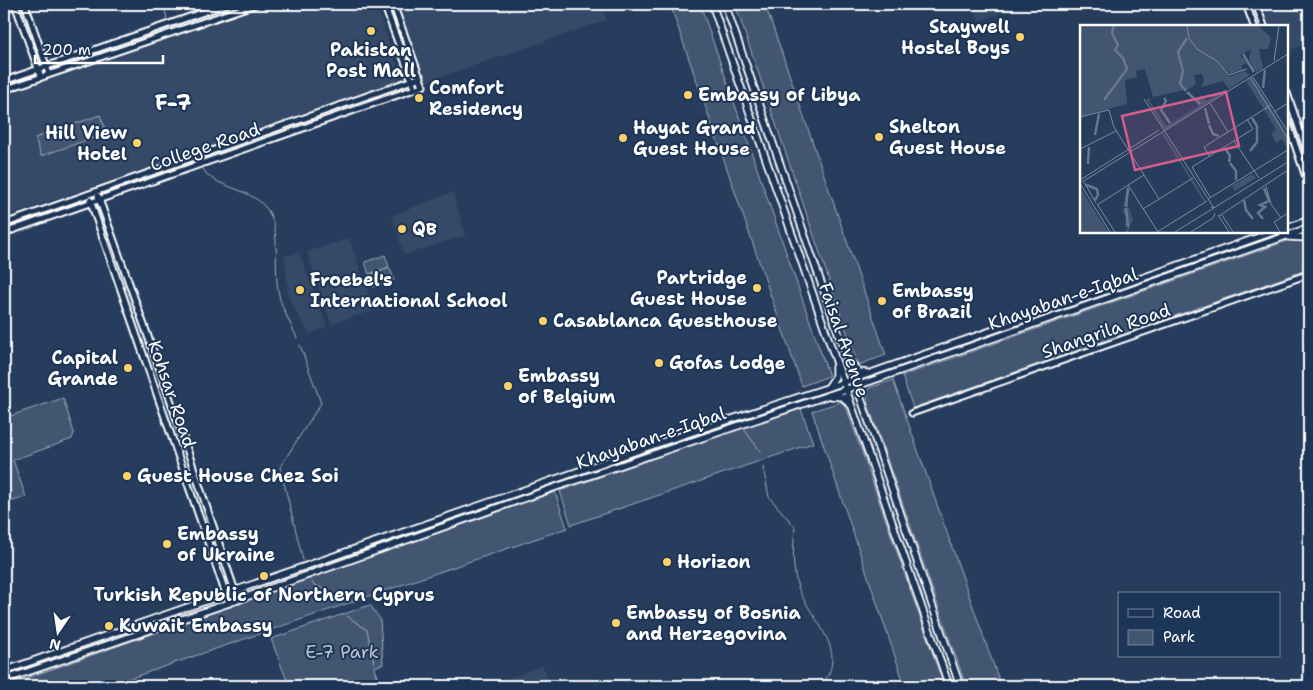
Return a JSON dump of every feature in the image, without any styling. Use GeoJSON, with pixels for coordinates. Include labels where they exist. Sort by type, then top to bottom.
{"type":"FeatureCollection","features":[{"type":"Feature","properties":{"kind":"main road","name":"Faisal Avenue"},"geometry":{"type":"LineString","coordinates":[[712,4],[842,383],[949,686]]}},
{"type":"Feature","properties":{"kind":"main road","name":"Faisal Avenue"},"geometry":{"type":"LineString","coordinates":[[725,4],[960,686]]}},
{"type":"Feature","properties":{"kind":"main road"},"geometry":{"type":"LineString","coordinates":[[1288,228],[1309,220]]}},
{"type":"Feature","properties":{"kind":"main road","name":"Khayaban-e-Iqbal"},"geometry":{"type":"LineString","coordinates":[[4,680],[238,600],[556,486],[846,390],[1309,228]]}},
{"type":"Feature","properties":{"kind":"main road","name":"Khayaban-e-Iqbal"},"geometry":{"type":"LineString","coordinates":[[4,671],[554,479],[854,379],[1273,232]]}},
{"type":"Feature","properties":{"kind":"main road"},"geometry":{"type":"LineString","coordinates":[[1286,237],[1309,238]]}},
{"type":"Feature","properties":{"kind":"main road"},"geometry":{"type":"LineString","coordinates":[[846,355],[856,370],[870,373]]}},
{"type":"Feature","properties":{"kind":"main road"},"geometry":{"type":"LineString","coordinates":[[822,389],[830,385],[835,377],[834,357]]}},
{"type":"Feature","properties":{"kind":"main road"},"geometry":{"type":"LineString","coordinates":[[863,402],[864,391],[871,381]]}},
{"type":"Feature","properties":{"kind":"main road"},"geometry":{"type":"LineString","coordinates":[[824,396],[843,397],[852,408]]}},
{"type":"Feature","properties":{"kind":"street"},"geometry":{"type":"LineString","coordinates":[[16,4],[41,77]]}},
{"type":"Feature","properties":{"kind":"street"},"geometry":{"type":"LineString","coordinates":[[25,4],[50,74]]}},
{"type":"Feature","properties":{"kind":"street"},"geometry":{"type":"LineString","coordinates":[[4,81],[226,4]]}},
{"type":"Feature","properties":{"kind":"street"},"geometry":{"type":"LineString","coordinates":[[4,90],[256,4]]}},
{"type":"Feature","properties":{"kind":"street"},"geometry":{"type":"LineString","coordinates":[[384,4],[415,89],[423,86],[421,78],[393,4]]}},
{"type":"Feature","properties":{"kind":"street"},"geometry":{"type":"LineString","coordinates":[[1246,4],[1254,25]]}},
{"type":"Feature","properties":{"kind":"street"},"geometry":{"type":"LineString","coordinates":[[1256,4],[1264,25]]}},
{"type":"Feature","properties":{"kind":"street"},"geometry":{"type":"LineString","coordinates":[[19,14],[28,12]]}},
{"type":"Feature","properties":{"kind":"street"},"geometry":{"type":"LineString","coordinates":[[200,12],[203,22]]}},
{"type":"Feature","properties":{"kind":"street","name":"College Road"},"geometry":{"type":"LineString","coordinates":[[4,224],[421,78]]}},
{"type":"Feature","properties":{"kind":"street","name":"College Road"},"geometry":{"type":"LineString","coordinates":[[4,233],[99,198],[415,89]]}},
{"type":"Feature","properties":{"kind":"street"},"geometry":{"type":"LineString","coordinates":[[1288,95],[1309,157]]}},
{"type":"Feature","properties":{"kind":"street"},"geometry":{"type":"LineString","coordinates":[[1288,124],[1309,186]]}},
{"type":"Feature","properties":{"kind":"street","name":"Kohsar Road"},"geometry":{"type":"LineString","coordinates":[[96,191],[238,600]]}},
{"type":"Feature","properties":{"kind":"street","name":"Kohsar Road"},"geometry":{"type":"LineString","coordinates":[[88,194],[228,603]]}},
{"type":"Feature","properties":{"kind":"street","name":"Shangrila Road"},"geometry":{"type":"LineString","coordinates":[[912,413],[1309,274]]}},
{"type":"Feature","properties":{"kind":"shaded area"},"geometry":{"type":"Polygon","coordinates":[[[264,4],[376,4],[402,81],[4,217],[4,94],[264,4]]]}},
{"type":"Feature","properties":{"kind":"shaded area"},"geometry":{"type":"Polygon","coordinates":[[[392,4],[601,4],[607,20],[420,84],[392,4]]]}},
{"type":"Feature","properties":{"kind":"shaded area"},"geometry":{"type":"Polygon","coordinates":[[[973,4],[1024,4],[979,21],[973,4]]]}},
{"type":"Feature","properties":{"kind":"shaded area"},"geometry":{"type":"Polygon","coordinates":[[[1261,4],[1309,4],[1309,43],[1288,51],[1288,25],[1269,25],[1261,4]]]}},
{"type":"Feature","properties":{"kind":"shaded area"},"geometry":{"type":"Polygon","coordinates":[[[456,191],[453,194],[466,235],[404,255],[392,215],[456,191]]]}},
{"type":"Feature","properties":{"kind":"shaded area"},"geometry":{"type":"Polygon","coordinates":[[[349,238],[375,310],[331,324],[307,252],[349,238]]]}},
{"type":"Feature","properties":{"kind":"shaded area","name":"Froebel's International School"},"geometry":{"type":"Polygon","coordinates":[[[299,252],[327,327],[309,334],[288,297],[285,256],[299,252]]]}},
{"type":"Feature","properties":{"kind":"shaded area"},"geometry":{"type":"Polygon","coordinates":[[[543,666],[551,686],[498,686],[497,682],[543,666]]]}},
{"type":"Feature","properties":{"kind":"green space"},"geometry":{"type":"Polygon","coordinates":[[[670,4],[700,4],[829,376],[802,386],[670,4]]]}},
{"type":"Feature","properties":{"kind":"green space"},"geometry":{"type":"Polygon","coordinates":[[[735,4],[765,4],[886,355],[858,365],[735,4]]]}},
{"type":"Feature","properties":{"kind":"green space"},"geometry":{"type":"Polygon","coordinates":[[[100,115],[107,133],[41,156],[35,138],[100,115]]]}},
{"type":"Feature","properties":{"kind":"green space"},"geometry":{"type":"Polygon","coordinates":[[[1290,240],[1309,242],[1309,269],[913,408],[902,376],[1290,240]]]}},
{"type":"Feature","properties":{"kind":"green space"},"geometry":{"type":"Polygon","coordinates":[[[385,255],[389,267],[369,274],[365,262],[385,255]]]}},
{"type":"Feature","properties":{"kind":"green space"},"geometry":{"type":"Polygon","coordinates":[[[390,268],[394,280],[373,287],[369,275],[390,268]]]}},
{"type":"Feature","properties":{"kind":"green space"},"geometry":{"type":"Polygon","coordinates":[[[893,380],[1001,686],[966,686],[867,401],[869,388],[893,380]]]}},
{"type":"Feature","properties":{"kind":"green space"},"geometry":{"type":"Polygon","coordinates":[[[63,398],[74,433],[72,439],[13,460],[26,497],[4,504],[4,418],[63,398]]]}},
{"type":"Feature","properties":{"kind":"green space"},"geometry":{"type":"Polygon","coordinates":[[[840,402],[845,404],[944,686],[905,686],[812,411],[840,402]]]}},
{"type":"Feature","properties":{"kind":"green space"},"geometry":{"type":"Polygon","coordinates":[[[800,406],[813,443],[571,525],[560,491],[800,406]]]}},
{"type":"Feature","properties":{"kind":"green space"},"geometry":{"type":"Polygon","coordinates":[[[555,492],[567,528],[108,686],[4,686],[555,492]]]}},
{"type":"Feature","properties":{"kind":"green space","name":"E-7 Park"},"geometry":{"type":"Polygon","coordinates":[[[370,605],[380,619],[383,664],[374,667],[378,683],[369,686],[289,686],[271,639],[370,605]]]}},
{"type":"Feature","properties":{"kind":"waterway"},"geometry":{"type":"LineString","coordinates":[[164,4],[167,20]]}},
{"type":"Feature","properties":{"kind":"waterway"},"geometry":{"type":"LineString","coordinates":[[203,168],[207,175],[214,180],[255,198],[270,214],[275,233],[277,286],[280,300],[297,338]]}},
{"type":"Feature","properties":{"kind":"waterway"},"geometry":{"type":"LineString","coordinates":[[300,345],[321,403],[280,467],[303,560]]}},
{"type":"Feature","properties":{"kind":"waterway"},"geometry":{"type":"LineString","coordinates":[[744,429],[760,451]]}},
{"type":"Feature","properties":{"kind":"waterway"},"geometry":{"type":"LineString","coordinates":[[763,467],[769,497],[795,527],[793,556],[797,584],[802,596],[825,634],[830,647],[832,660],[829,673],[820,686]]}},
{"type":"Feature","properties":{"kind":"waterway"},"geometry":{"type":"LineString","coordinates":[[312,582],[338,596]]}},
{"type":"Feature","properties":{"kind":"waterway"},"geometry":{"type":"LineString","coordinates":[[347,616],[367,630],[379,686]]}},
{"type":"Feature","properties":{"kind":"place","name":"Pakistan Post Mall"},"geometry":{"type":"Point","coordinates":[371,31]}},
{"type":"Feature","properties":{"kind":"place","name":"Staywell Hostel Boys"},"geometry":{"type":"Point","coordinates":[1020,37]}},
{"type":"Feature","properties":{"kind":"place","name":"Embassy of Libya"},"geometry":{"type":"Point","coordinates":[688,95]}},
{"type":"Feature","properties":{"kind":"place","name":"Comfort Residency"},"geometry":{"type":"Point","coordinates":[419,98]}},
{"type":"Feature","properties":{"kind":"place","name":"Shelton Guest House"},"geometry":{"type":"Point","coordinates":[879,137]}},
{"type":"Feature","properties":{"kind":"place","name":"Hayat Grand Guest House"},"geometry":{"type":"Point","coordinates":[623,138]}},
{"type":"Feature","properties":{"kind":"place","name":"Hill View Hotel"},"geometry":{"type":"Point","coordinates":[137,143]}},
{"type":"Feature","properties":{"kind":"place","name":"QB"},"geometry":{"type":"Point","coordinates":[402,229]}},
{"type":"Feature","properties":{"kind":"place","name":"Partridge Guest House"},"geometry":{"type":"Point","coordinates":[757,288]}},
{"type":"Feature","properties":{"kind":"place","name":"Froebel's International School"},"geometry":{"type":"Point","coordinates":[300,290]}},
{"type":"Feature","properties":{"kind":"place","name":"Embassy of Brazil"},"geometry":{"type":"Point","coordinates":[882,301]}},
{"type":"Feature","properties":{"kind":"place","name":"Casablanca Guesthouse"},"geometry":{"type":"Point","coordinates":[543,321]}},
{"type":"Feature","properties":{"kind":"place","name":"Gofas Lodge"},"geometry":{"type":"Point","coordinates":[659,363]}},
{"type":"Feature","properties":{"kind":"place","name":"Capital Grande"},"geometry":{"type":"Point","coordinates":[128,368]}},
{"type":"Feature","properties":{"kind":"place","name":"Embassy of Belgium"},"geometry":{"type":"Point","coordinates":[508,386]}},
{"type":"Feature","properties":{"kind":"place","name":"Guest House Chez Soi"},"geometry":{"type":"Point","coordinates":[127,476]}},
{"type":"Feature","properties":{"kind":"place","name":"Embassy of Ukraine"},"geometry":{"type":"Point","coordinates":[167,544]}},
{"type":"Feature","properties":{"kind":"place","name":"Horizon"},"geometry":{"type":"Point","coordinates":[667,562]}},
{"type":"Feature","properties":{"kind":"place","name":"Turkish Republic of Northern Cyprus"},"geometry":{"type":"Point","coordinates":[264,576]}},
{"type":"Feature","properties":{"kind":"place","name":"Embassy of Bosnia and Herzegovina"},"geometry":{"type":"Point","coordinates":[616,623]}},
{"type":"Feature","properties":{"kind":"place","name":"Kuwait Embassy"},"geometry":{"type":"Point","coordinates":[109,626]}},
{"type":"Feature","properties":{"kind":"district","name":"F-7"},"geometry":{"type":"Point","coordinates":[173,102]}}]}
